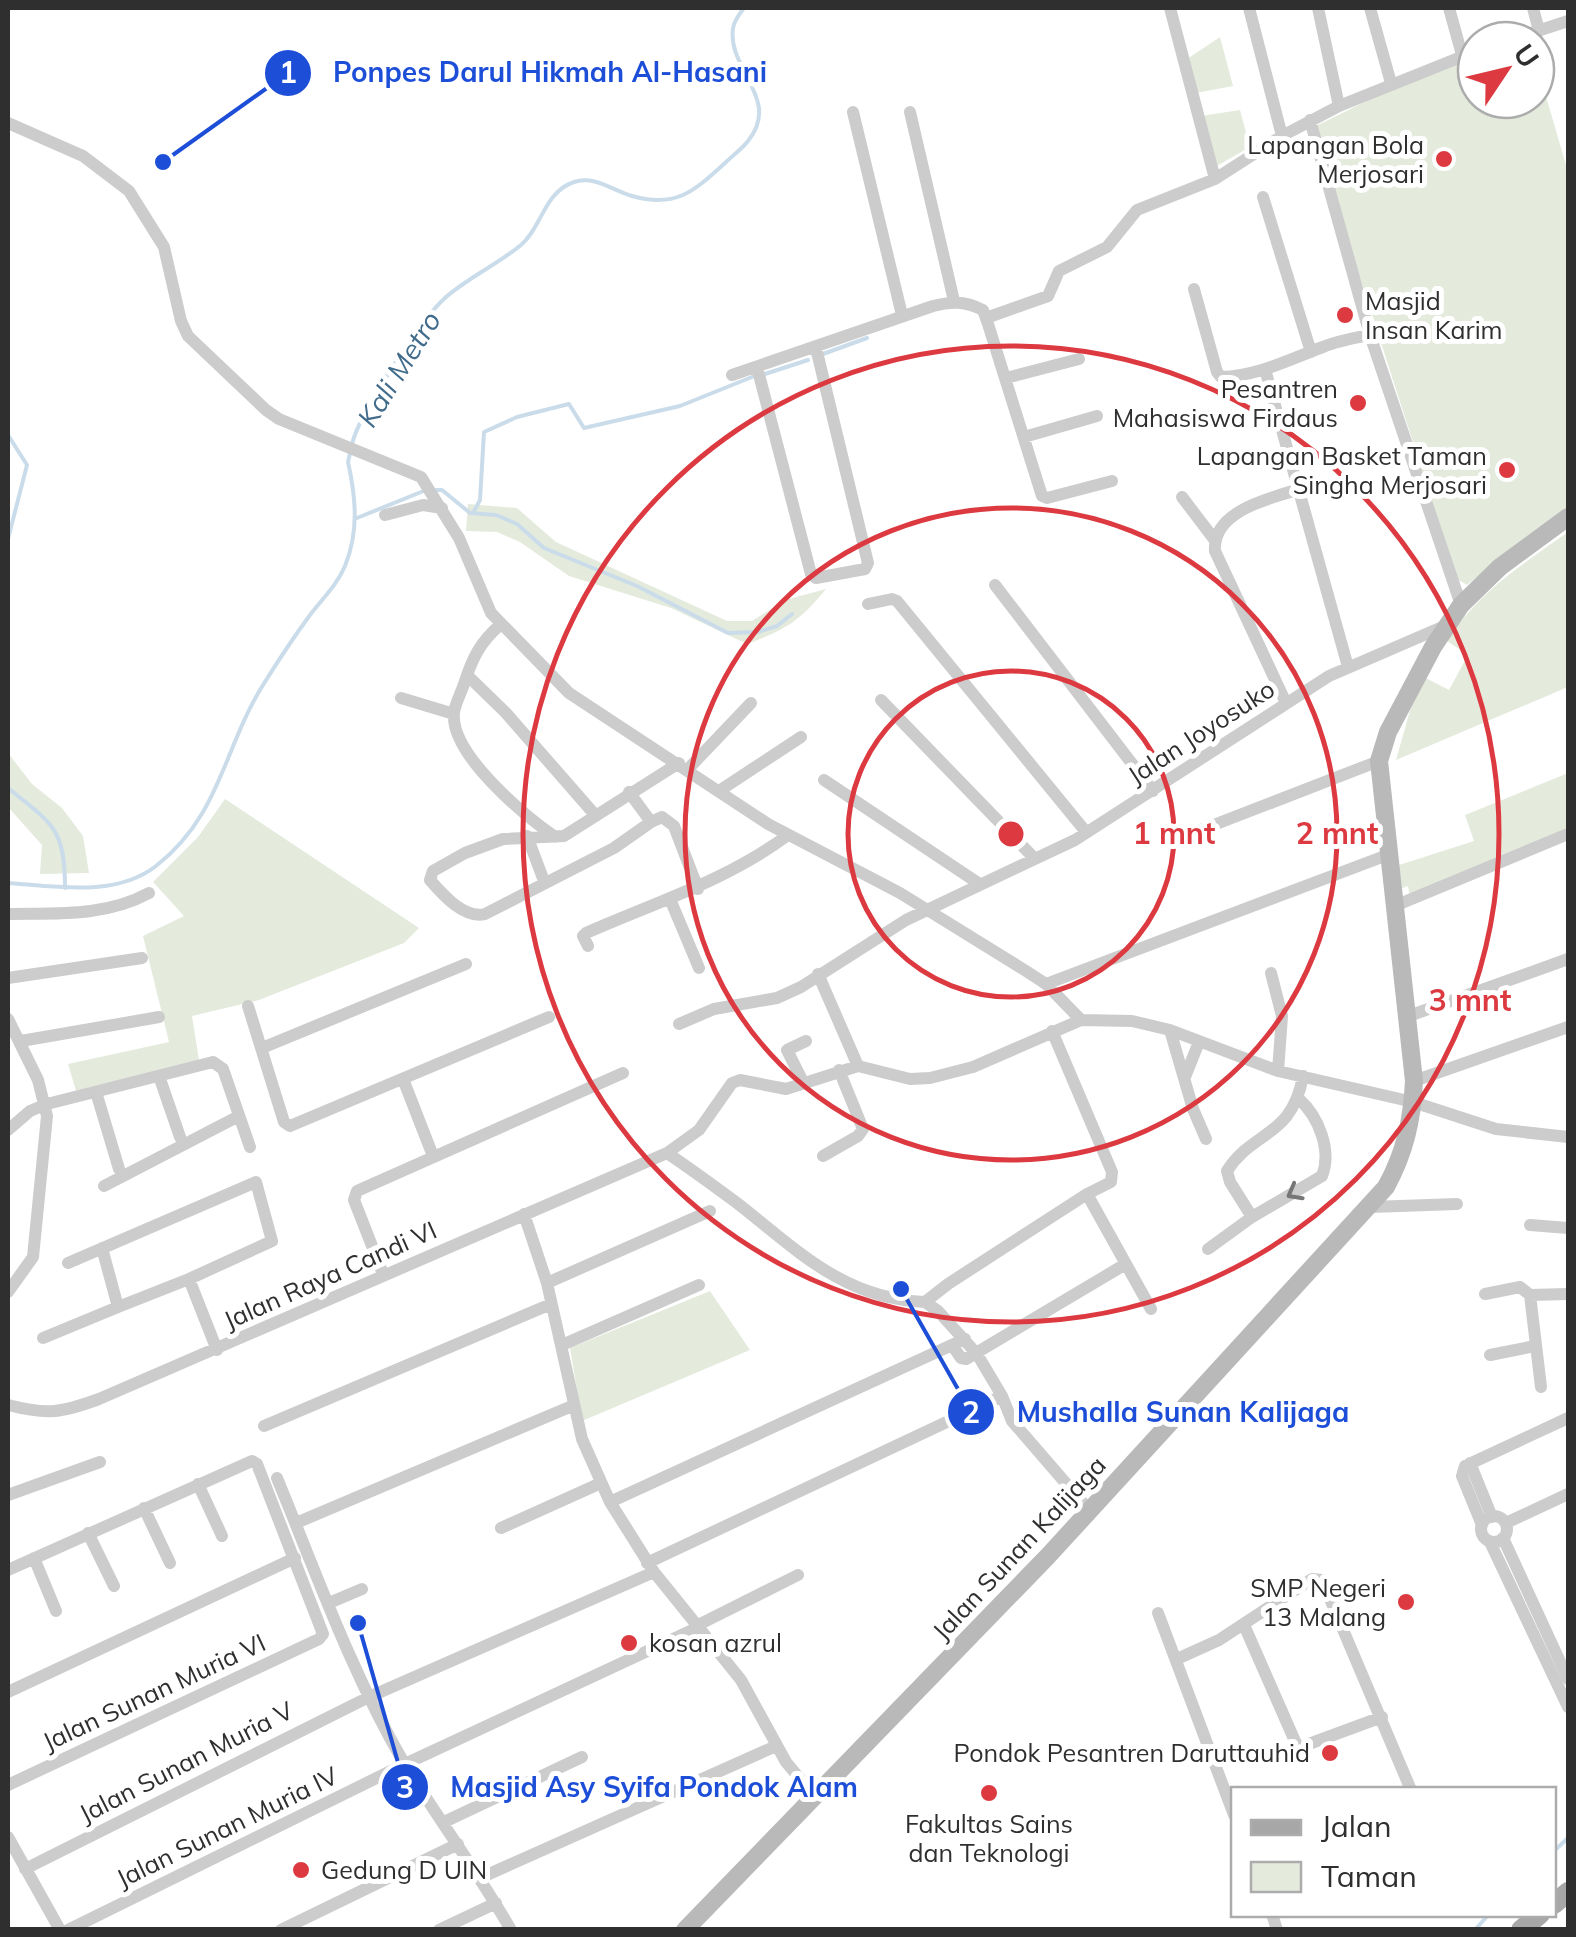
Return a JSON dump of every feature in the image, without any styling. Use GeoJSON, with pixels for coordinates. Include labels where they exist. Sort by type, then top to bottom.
{"type":"FeatureCollection","features":[{"type":"Feature","properties":{"kind":"main road"},"geometry":{"type":"LineString","coordinates":[[1380,761],[1388,732],[1461,605],[1517,553],[1568,517]]}},
{"type":"Feature","properties":{"kind":"main road","name":"Jalan Sunan Kalijaga"},"geometry":{"type":"LineString","coordinates":[[685,1930],[1089,1510],[1371,1207],[1398,1164],[1411,1123],[1414,1082],[1380,761]]}},
{"type":"Feature","properties":{"kind":"street"},"geometry":{"type":"LineString","coordinates":[[1170,8],[1215,179]]}},
{"type":"Feature","properties":{"kind":"street"},"geometry":{"type":"LineString","coordinates":[[1249,8],[1282,136]]}},
{"type":"Feature","properties":{"kind":"street"},"geometry":{"type":"LineString","coordinates":[[1318,8],[1339,106]]}},
{"type":"Feature","properties":{"kind":"street"},"geometry":{"type":"LineString","coordinates":[[1370,8],[1391,83]]}},
{"type":"Feature","properties":{"kind":"street"},"geometry":{"type":"LineString","coordinates":[[986,318],[1044,299],[1059,270],[1106,246],[1122,232],[1125,221],[1136,210],[1215,179],[1282,136],[1311,126],[1339,106],[1456,58]]}},
{"type":"Feature","properties":{"kind":"street"},"geometry":{"type":"LineString","coordinates":[[853,112],[902,315]]}},
{"type":"Feature","properties":{"kind":"street"},"geometry":{"type":"LineString","coordinates":[[910,112],[954,301]]}},
{"type":"Feature","properties":{"kind":"street"},"geometry":{"type":"LineString","coordinates":[[8,123],[83,156],[129,191],[164,247],[188,336],[279,419],[424,480],[463,546],[483,598],[500,624],[569,692],[788,835],[926,910],[1046,984],[1081,1020]]}},
{"type":"Feature","properties":{"kind":"street"},"geometry":{"type":"LineString","coordinates":[[1311,126],[1370,334],[1461,605]]}},
{"type":"Feature","properties":{"kind":"street"},"geometry":{"type":"LineString","coordinates":[[1263,197],[1311,352]]}},
{"type":"Feature","properties":{"kind":"street"},"geometry":{"type":"LineString","coordinates":[[1194,290],[1218,372],[1228,377],[1265,369],[1370,334]]}},
{"type":"Feature","properties":{"kind":"street"},"geometry":{"type":"LineString","coordinates":[[732,375],[902,315],[954,301],[983,310],[1044,498],[1112,481]]}},
{"type":"Feature","properties":{"kind":"street"},"geometry":{"type":"LineString","coordinates":[[757,367],[811,574],[816,578],[865,569],[868,563],[816,348]]}},
{"type":"Feature","properties":{"kind":"street"},"geometry":{"type":"LineString","coordinates":[[1006,378],[1079,359]]}},
{"type":"Feature","properties":{"kind":"street"},"geometry":{"type":"LineString","coordinates":[[1265,369],[1348,667]]}},
{"type":"Feature","properties":{"kind":"street"},"geometry":{"type":"LineString","coordinates":[[1024,438],[1097,416]]}},
{"type":"Feature","properties":{"kind":"street"},"geometry":{"type":"LineString","coordinates":[[1214,539],[1224,523],[1248,508],[1300,489]]}},
{"type":"Feature","properties":{"kind":"street"},"geometry":{"type":"LineString","coordinates":[[1182,497],[1214,539],[1215,550],[1286,703]]}},
{"type":"Feature","properties":{"kind":"street"},"geometry":{"type":"LineString","coordinates":[[385,515],[440,505]]}},
{"type":"Feature","properties":{"kind":"street"},"geometry":{"type":"LineString","coordinates":[[994,586],[1153,791]]}},
{"type":"Feature","properties":{"kind":"street"},"geometry":{"type":"LineString","coordinates":[[868,604],[897,601],[1086,832]]}},
{"type":"Feature","properties":{"kind":"street"},"geometry":{"type":"LineString","coordinates":[[500,624],[478,647],[454,714],[462,747],[557,838]]}},
{"type":"Feature","properties":{"kind":"street","name":"Jalan Joyosuko"},"geometry":{"type":"LineString","coordinates":[[679,1024],[714,1009],[787,994],[926,910],[1086,832],[1348,667],[1449,624]]}},
{"type":"Feature","properties":{"kind":"street"},"geometry":{"type":"LineString","coordinates":[[467,675],[506,713],[596,816]]}},
{"type":"Feature","properties":{"kind":"street"},"geometry":{"type":"LineString","coordinates":[[401,698],[454,714]]}},
{"type":"Feature","properties":{"kind":"street"},"geometry":{"type":"LineString","coordinates":[[881,700],[1034,858]]}},
{"type":"Feature","properties":{"kind":"street"},"geometry":{"type":"LineString","coordinates":[[698,889],[674,826],[662,817],[614,848],[477,916],[457,906],[430,880],[433,871],[503,840],[527,836],[557,838],[629,792],[684,766],[751,703]]}},
{"type":"Feature","properties":{"kind":"street"},"geometry":{"type":"LineString","coordinates":[[720,791],[801,738]]}},
{"type":"Feature","properties":{"kind":"street"},"geometry":{"type":"LineString","coordinates":[[1176,840],[1380,761]]}},
{"type":"Feature","properties":{"kind":"street"},"geometry":{"type":"LineString","coordinates":[[824,780],[978,883]]}},
{"type":"Feature","properties":{"kind":"street"},"geometry":{"type":"LineString","coordinates":[[629,792],[651,822]]}},
{"type":"Feature","properties":{"kind":"street"},"geometry":{"type":"LineString","coordinates":[[1397,905],[1568,834]]}},
{"type":"Feature","properties":{"kind":"street"},"geometry":{"type":"LineString","coordinates":[[588,946],[583,936],[586,933],[644,906],[698,889],[746,864],[788,835]]}},
{"type":"Feature","properties":{"kind":"street"},"geometry":{"type":"LineString","coordinates":[[527,836],[544,882]]}},
{"type":"Feature","properties":{"kind":"street"},"geometry":{"type":"LineString","coordinates":[[1046,984],[1390,854]]}},
{"type":"Feature","properties":{"kind":"street"},"geometry":{"type":"LineString","coordinates":[[8,914],[108,910],[149,893]]}},
{"type":"Feature","properties":{"kind":"street"},"geometry":{"type":"LineString","coordinates":[[670,899],[699,968]]}},
{"type":"Feature","properties":{"kind":"street"},"geometry":{"type":"LineString","coordinates":[[8,978],[142,958]]}},
{"type":"Feature","properties":{"kind":"street"},"geometry":{"type":"LineString","coordinates":[[1406,1017],[1568,958]]}},
{"type":"Feature","properties":{"kind":"street"},"geometry":{"type":"LineString","coordinates":[[262,1048],[466,964]]}},
{"type":"Feature","properties":{"kind":"street"},"geometry":{"type":"LineString","coordinates":[[1272,973],[1282,1016],[1278,1070]]}},
{"type":"Feature","properties":{"kind":"street"},"geometry":{"type":"LineString","coordinates":[[818,974],[858,1066]]}},
{"type":"Feature","properties":{"kind":"street"},"geometry":{"type":"LineString","coordinates":[[248,1006],[284,1122],[290,1126],[550,1016]]}},
{"type":"Feature","properties":{"kind":"street"},"geometry":{"type":"LineString","coordinates":[[21,1042],[159,1017]]}},
{"type":"Feature","properties":{"kind":"street"},"geometry":{"type":"LineString","coordinates":[[8,1019],[47,1104],[33,1258],[8,1292]]}},
{"type":"Feature","properties":{"kind":"street"},"geometry":{"type":"LineString","coordinates":[[806,1041],[787,1050],[803,1082],[858,1066],[910,1079],[930,1078],[994,1059],[1081,1020],[1132,1021],[1170,1030],[1278,1070],[1413,1102],[1496,1129],[1568,1138]]}},
{"type":"Feature","properties":{"kind":"street"},"geometry":{"type":"LineString","coordinates":[[1414,1082],[1568,1026]]}},
{"type":"Feature","properties":{"kind":"street"},"geometry":{"type":"LineString","coordinates":[[1170,1030],[1206,1140]]}},
{"type":"Feature","properties":{"kind":"street"},"geometry":{"type":"LineString","coordinates":[[924,1302],[1110,1182],[1112,1172],[1052,1031]]}},
{"type":"Feature","properties":{"kind":"street"},"geometry":{"type":"LineString","coordinates":[[1185,1078],[1199,1042]]}},
{"type":"Feature","properties":{"kind":"street"},"geometry":{"type":"LineString","coordinates":[[8,1130],[30,1111],[47,1104],[212,1062],[221,1064],[250,1147]]}},
{"type":"Feature","properties":{"kind":"street"},"geometry":{"type":"LineString","coordinates":[[823,1156],[858,1136],[862,1129],[839,1070]]}},
{"type":"Feature","properties":{"kind":"street"},"geometry":{"type":"LineString","coordinates":[[383,1274],[354,1200],[354,1193],[361,1187],[624,1073]]}},
{"type":"Feature","properties":{"kind":"street"},"geometry":{"type":"LineString","coordinates":[[159,1076],[180,1136]]}},
{"type":"Feature","properties":{"kind":"street"},"geometry":{"type":"LineString","coordinates":[[1252,1216],[1227,1177],[1228,1166],[1283,1122],[1299,1099],[1303,1076]]}},
{"type":"Feature","properties":{"kind":"street"},"geometry":{"type":"LineString","coordinates":[[403,1079],[433,1156]]}},
{"type":"Feature","properties":{"kind":"street","name":"Jalan Raya Candi VI"},"geometry":{"type":"LineString","coordinates":[[8,1405],[37,1413],[64,1411],[217,1350],[383,1274],[667,1153],[699,1130],[732,1082],[740,1080],[786,1089],[803,1082]]}},
{"type":"Feature","properties":{"kind":"street"},"geometry":{"type":"LineString","coordinates":[[96,1092],[120,1170]]}},
{"type":"Feature","properties":{"kind":"street"},"geometry":{"type":"LineString","coordinates":[[1208,1249],[1252,1216],[1316,1182],[1325,1170],[1326,1150],[1314,1118],[1299,1099]]}},
{"type":"Feature","properties":{"kind":"street"},"geometry":{"type":"LineString","coordinates":[[104,1186],[239,1116]]}},
{"type":"Feature","properties":{"kind":"street"},"geometry":{"type":"LineString","coordinates":[[667,1153],[736,1202],[792,1251],[823,1270],[878,1296],[924,1302],[938,1311],[959,1342],[961,1358],[977,1354],[1124,1265]]}},
{"type":"Feature","properties":{"kind":"street"},"geometry":{"type":"LineString","coordinates":[[43,1338],[189,1280],[272,1241],[256,1182],[68,1263]]}},
{"type":"Feature","properties":{"kind":"street"},"geometry":{"type":"LineString","coordinates":[[1087,1194],[1151,1309]]}},
{"type":"Feature","properties":{"kind":"street"},"geometry":{"type":"LineString","coordinates":[[1371,1207],[1457,1204]]}},
{"type":"Feature","properties":{"kind":"street"},"geometry":{"type":"LineString","coordinates":[[547,1284],[710,1211]]}},
{"type":"Feature","properties":{"kind":"street"},"geometry":{"type":"LineString","coordinates":[[524,1214],[547,1284],[544,1307],[562,1345],[572,1406],[610,1502],[648,1571],[742,1680],[764,1717],[774,1748],[816,1797]]}},
{"type":"Feature","properties":{"kind":"street"},"geometry":{"type":"LineString","coordinates":[[1530,1225],[1568,1228]]}},
{"type":"Feature","properties":{"kind":"street"},"geometry":{"type":"LineString","coordinates":[[102,1248],[118,1308]]}},
{"type":"Feature","properties":{"kind":"street"},"geometry":{"type":"LineString","coordinates":[[189,1280],[217,1350]]}},
{"type":"Feature","properties":{"kind":"street"},"geometry":{"type":"LineString","coordinates":[[562,1345],[699,1285]]}},
{"type":"Feature","properties":{"kind":"street"},"geometry":{"type":"LineString","coordinates":[[1485,1294],[1520,1287],[1530,1294],[1568,1294]]}},
{"type":"Feature","properties":{"kind":"street"},"geometry":{"type":"LineString","coordinates":[[1530,1294],[1541,1387]]}},
{"type":"Feature","properties":{"kind":"street"},"geometry":{"type":"LineString","coordinates":[[264,1426],[544,1307]]}},
{"type":"Feature","properties":{"kind":"street"},"geometry":{"type":"LineString","coordinates":[[610,1502],[959,1342]]}},
{"type":"Feature","properties":{"kind":"street"},"geometry":{"type":"LineString","coordinates":[[1490,1355],[1534,1346]]}},
{"type":"Feature","properties":{"kind":"street"},"geometry":{"type":"LineString","coordinates":[[977,1354],[1012,1421],[1089,1510]]}},
{"type":"Feature","properties":{"kind":"street","name":"Jalan Sunan Muria V"},"geometry":{"type":"LineString","coordinates":[[24,1868],[369,1696],[648,1571],[1002,1396]]}},
{"type":"Feature","properties":{"kind":"street"},"geometry":{"type":"LineString","coordinates":[[296,1523],[572,1406]]}},
{"type":"Feature","properties":{"kind":"street"},"geometry":{"type":"LineString","coordinates":[[1487,1521],[1499,1518],[1506,1523],[1507,1531],[1496,1540],[1484,1538],[1487,1521],[1462,1470],[1568,1418]]}},
{"type":"Feature","properties":{"kind":"street"},"geometry":{"type":"LineString","coordinates":[[8,1495],[100,1462]]}},
{"type":"Feature","properties":{"kind":"street"},"geometry":{"type":"LineString","coordinates":[[8,1570],[255,1462],[295,1558],[8,1692]]}},
{"type":"Feature","properties":{"kind":"street"},"geometry":{"type":"LineString","coordinates":[[278,1478],[340,1638],[369,1696],[405,1764],[510,1930]]}},
{"type":"Feature","properties":{"kind":"street"},"geometry":{"type":"LineString","coordinates":[[502,1528],[601,1483]]}},
{"type":"Feature","properties":{"kind":"street"},"geometry":{"type":"LineString","coordinates":[[198,1484],[222,1536]]}},
{"type":"Feature","properties":{"kind":"street"},"geometry":{"type":"LineString","coordinates":[[1506,1523],[1567,1498]]}},
{"type":"Feature","properties":{"kind":"street"},"geometry":{"type":"LineString","coordinates":[[144,1508],[170,1563]]}},
{"type":"Feature","properties":{"kind":"street"},"geometry":{"type":"LineString","coordinates":[[88,1533],[114,1586]]}},
{"type":"Feature","properties":{"kind":"street"},"geometry":{"type":"LineString","coordinates":[[1496,1540],[1568,1706]]}},
{"type":"Feature","properties":{"kind":"street"},"geometry":{"type":"LineString","coordinates":[[34,1558],[56,1610]]}},
{"type":"Feature","properties":{"kind":"street","name":"Jalan Sunan Muria VI"},"geometry":{"type":"LineString","coordinates":[[8,1786],[319,1639],[321,1627],[295,1558]]}},
{"type":"Feature","properties":{"kind":"street","name":"Jalan Sunan Muria IV"},"geometry":{"type":"LineString","coordinates":[[68,1930],[798,1575]]}},
{"type":"Feature","properties":{"kind":"street"},"geometry":{"type":"LineString","coordinates":[[1177,1659],[1220,1640],[1312,1579],[1322,1580],[1410,1787]]}},
{"type":"Feature","properties":{"kind":"street"},"geometry":{"type":"LineString","coordinates":[[329,1602],[362,1589]]}},
{"type":"Feature","properties":{"kind":"street"},"geometry":{"type":"LineString","coordinates":[[1158,1613],[1231,1807]]}},
{"type":"Feature","properties":{"kind":"street"},"geometry":{"type":"LineString","coordinates":[[1244,1625],[1296,1747],[1382,1717]]}},
{"type":"Feature","properties":{"kind":"street"},"geometry":{"type":"LineString","coordinates":[[1543,1643],[1568,1679]]}},
{"type":"Feature","properties":{"kind":"street"},"geometry":{"type":"LineString","coordinates":[[480,1878],[774,1748]]}},
{"type":"Feature","properties":{"kind":"street"},"geometry":{"type":"LineString","coordinates":[[444,1822],[582,1757]]}},
{"type":"Feature","properties":{"kind":"street"},"geometry":{"type":"LineString","coordinates":[[8,1837],[60,1930]]}},
{"type":"Feature","properties":{"kind":"street"},"geometry":{"type":"LineString","coordinates":[[281,1930],[458,1844]]}},
{"type":"Feature","properties":{"kind":"street"},"geometry":{"type":"LineString","coordinates":[[440,1930],[496,1903]]}},
{"type":"Feature","properties":{"kind":"green space"},"geometry":{"type":"Polygon","coordinates":[[[1220,37],[1233,86],[1196,93],[1187,59],[1220,37]]]}},
{"type":"Feature","properties":{"kind":"green space"},"geometry":{"type":"Polygon","coordinates":[[[1456,64],[1456,120],[1553,120],[1568,172],[1568,510],[1467,585],[1457,579],[1356,265],[1316,126],[1393,88],[1456,64]]]}},
{"type":"Feature","properties":{"kind":"green space"},"geometry":{"type":"Polygon","coordinates":[[[1240,110],[1250,147],[1215,167],[1201,116],[1240,110]]]}},
{"type":"Feature","properties":{"kind":"green space"},"geometry":{"type":"Polygon","coordinates":[[[468,504],[517,508],[556,542],[727,621],[752,621],[785,600],[826,589],[791,623],[747,644],[671,608],[569,576],[520,542],[497,532],[466,531],[468,504]]]}},
{"type":"Feature","properties":{"kind":"green space"},"geometry":{"type":"Polygon","coordinates":[[[1568,532],[1568,687],[1396,760],[1411,707],[1426,678],[1449,690],[1468,655],[1447,641],[1459,624],[1502,580],[1568,532]]]}},
{"type":"Feature","properties":{"kind":"green space"},"geometry":{"type":"Polygon","coordinates":[[[8,753],[32,784],[62,808],[83,836],[89,873],[40,874],[42,845],[8,807],[8,753]]]}},
{"type":"Feature","properties":{"kind":"green space"},"geometry":{"type":"Polygon","coordinates":[[[1568,773],[1568,832],[1410,897],[1408,886],[1402,888],[1399,865],[1474,841],[1465,815],[1568,773]]]}},
{"type":"Feature","properties":{"kind":"green space"},"geometry":{"type":"Polygon","coordinates":[[[225,799],[419,928],[404,943],[259,1000],[192,1016],[199,1060],[76,1091],[68,1064],[169,1042],[143,936],[184,916],[153,882],[198,837],[225,799]]]}},
{"type":"Feature","properties":{"kind":"green space"},"geometry":{"type":"Polygon","coordinates":[[[710,1291],[750,1350],[582,1421],[570,1348],[710,1291]]]}},
{"type":"Feature","properties":{"kind":"waterway","name":"Kali Metro"},"geometry":{"type":"LineString","coordinates":[[352,444],[378,390],[435,308],[521,245],[564,187],[582,180],[632,196],[673,198],[705,181],[746,144],[757,126],[759,112],[757,98],[733,43],[734,26],[744,8]]}},
{"type":"Feature","properties":{"kind":"waterway"},"geometry":{"type":"LineString","coordinates":[[823,354],[867,338]]}},
{"type":"Feature","properties":{"kind":"waterway"},"geometry":{"type":"LineString","coordinates":[[765,374],[808,360]]}},
{"type":"Feature","properties":{"kind":"waterway"},"geometry":{"type":"LineString","coordinates":[[473,513],[480,500],[484,432],[517,417],[569,404],[584,428],[680,406],[752,377]]}},
{"type":"Feature","properties":{"kind":"waterway"},"geometry":{"type":"LineString","coordinates":[[8,435],[27,465],[8,539],[8,567]]}},
{"type":"Feature","properties":{"kind":"waterway","name":"Kali Metro"},"geometry":{"type":"LineString","coordinates":[[8,883],[84,888],[122,883],[156,866],[195,825],[263,685],[345,566],[354,527],[350,453]]}},
{"type":"Feature","properties":{"kind":"waterway"},"geometry":{"type":"LineString","coordinates":[[357,518],[426,490]]}},
{"type":"Feature","properties":{"kind":"waterway"},"geometry":{"type":"LineString","coordinates":[[436,490],[442,490],[470,513],[496,515],[517,524],[544,548],[637,586],[728,633],[758,632],[777,626],[792,614]]}},
{"type":"Feature","properties":{"kind":"waterway"},"geometry":{"type":"LineString","coordinates":[[8,788],[45,819],[59,839],[65,888]]}},
{"type":"Feature","properties":{"kind":"waterway"},"geometry":{"type":"LineString","coordinates":[[1556,1849],[1568,1838]]}},
{"type":"Feature","properties":{"kind":"waterway"},"geometry":{"type":"LineString","coordinates":[[1475,1930],[1486,1917]]}},
{"type":"Feature","properties":{"kind":"place","name":"Lapangan Bola Merjosari"},"geometry":{"type":"Point","coordinates":[1444,159]}},
{"type":"Feature","properties":{"kind":"place","name":"Ponpes Darul Hikmah Al-Hasani"},"geometry":{"type":"Point","coordinates":[163,162]}},
{"type":"Feature","properties":{"kind":"place","name":"Masjid Insan Karim"},"geometry":{"type":"Point","coordinates":[1345,315]}},
{"type":"Feature","properties":{"kind":"place","name":"Pesantren Mahasiswa Firdaus"},"geometry":{"type":"Point","coordinates":[1358,403]}},
{"type":"Feature","properties":{"kind":"place","name":"Lapangan Basket Taman Singha Merjosari"},"geometry":{"type":"Point","coordinates":[1507,470]}},
{"type":"Feature","properties":{"kind":"place","name":"Mushalla Sunan Kalijaga"},"geometry":{"type":"Point","coordinates":[901,1289]}},
{"type":"Feature","properties":{"kind":"place","name":"SMP Negeri 13 Malang"},"geometry":{"type":"Point","coordinates":[1406,1602]}},
{"type":"Feature","properties":{"kind":"place","name":"Masjid Asy Syifa Pondok Alam"},"geometry":{"type":"Point","coordinates":[358,1623]}},
{"type":"Feature","properties":{"kind":"place","name":"kosan azrul"},"geometry":{"type":"Point","coordinates":[629,1643]}},
{"type":"Feature","properties":{"kind":"place","name":"Pondok Pesantren Daruttauhid"},"geometry":{"type":"Point","coordinates":[1330,1753]}},
{"type":"Feature","properties":{"kind":"place","name":"Fakultas Sains dan Teknologi"},"geometry":{"type":"Point","coordinates":[989,1793]}},
{"type":"Feature","properties":{"kind":"place","name":"Gedung D UIN"},"geometry":{"type":"Point","coordinates":[301,1870]}}]}
